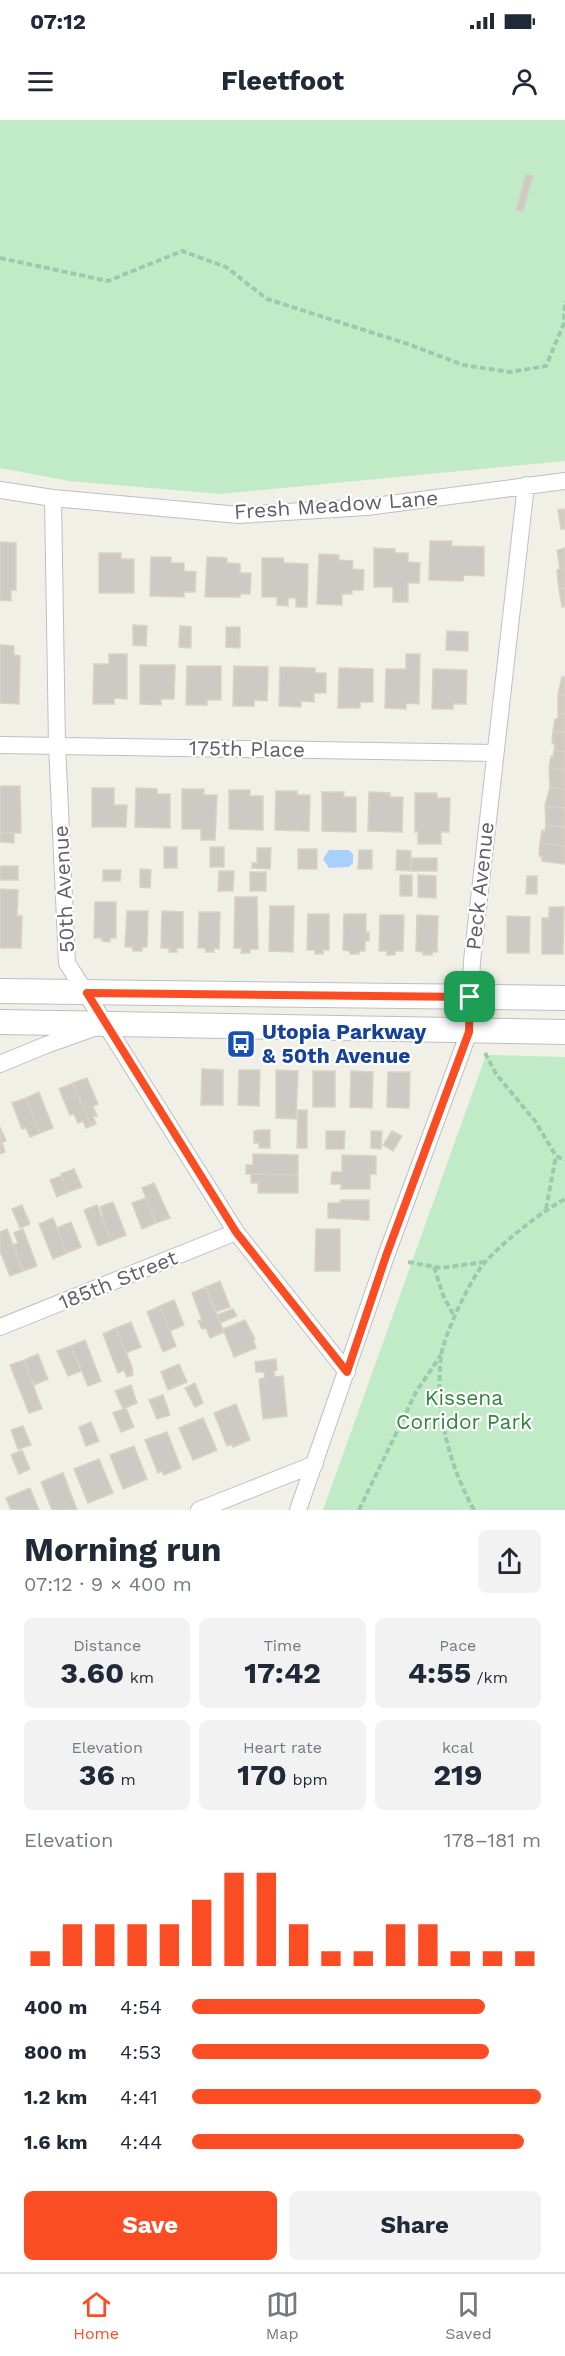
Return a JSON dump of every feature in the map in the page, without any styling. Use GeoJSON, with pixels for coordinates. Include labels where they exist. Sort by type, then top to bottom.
{"type":"FeatureCollection","features":[{"type":"Feature","properties":{"kind":"main road"},"geometry":{"type":"LineString","coordinates":[[0,991],[565,998]]}},
{"type":"Feature","properties":{"kind":"main road"},"geometry":{"type":"LineString","coordinates":[[0,1022],[565,1032]]}},
{"type":"Feature","properties":{"kind":"street","name":"Fresh Meadow Lane"},"geometry":{"type":"LineString","coordinates":[[3,492],[239,515],[367,507],[565,481]]}},
{"type":"Feature","properties":{"kind":"street","name":"Peck Avenue"},"geometry":{"type":"LineString","coordinates":[[298,1510],[386,1256],[469,1032],[470,997],[495,753],[526,486]]}},
{"type":"Feature","properties":{"kind":"street","name":"50th Avenue"},"geometry":{"type":"LineString","coordinates":[[53,498],[57,745],[67,963],[236,1232],[347,1372]]}},
{"type":"Feature","properties":{"kind":"street","name":"175th Place"},"geometry":{"type":"LineString","coordinates":[[0,744],[495,753]]}},
{"type":"Feature","properties":{"kind":"street"},"geometry":{"type":"LineString","coordinates":[[0,1065],[46,1045],[107,1024]]}},
{"type":"Feature","properties":{"kind":"street","name":"185th Street"},"geometry":{"type":"LineString","coordinates":[[0,1327],[236,1232]]}},
{"type":"Feature","properties":{"kind":"street"},"geometry":{"type":"LineString","coordinates":[[199,1510],[315,1464]]}},
{"type":"Feature","properties":{"kind":"path"},"geometry":{"type":"LineString","coordinates":[[0,258],[108,281],[182,251],[226,267],[267,299],[408,344],[463,365],[510,372],[546,366],[564,323],[565,301]]}},
{"type":"Feature","properties":{"kind":"path"},"geometry":{"type":"LineString","coordinates":[[484,1052],[496,1074],[535,1121],[556,1156],[565,1160]]}},
{"type":"Feature","properties":{"kind":"path"},"geometry":{"type":"LineString","coordinates":[[546,1209],[556,1156]]}},
{"type":"Feature","properties":{"kind":"path"},"geometry":{"type":"LineString","coordinates":[[359,1510],[416,1392],[441,1355],[454,1318],[484,1262],[546,1209],[565,1199]]}},
{"type":"Feature","properties":{"kind":"path"},"geometry":{"type":"LineString","coordinates":[[408,1262],[434,1267],[484,1262]]}},
{"type":"Feature","properties":{"kind":"path"},"geometry":{"type":"LineString","coordinates":[[434,1267],[443,1295],[454,1318]]}},
{"type":"Feature","properties":{"kind":"path"},"geometry":{"type":"LineString","coordinates":[[441,1355],[441,1423],[459,1483],[474,1510]]}},
{"type":"Feature","properties":{"kind":"green space"},"geometry":{"type":"Polygon","coordinates":[[[0,120],[565,120],[565,461],[220,494],[69,481],[0,468],[0,120]]]}},
{"type":"Feature","properties":{"kind":"green space","name":"Kissena Corridor Park"},"geometry":{"type":"Polygon","coordinates":[[[486,1055],[565,1057],[565,1510],[323,1510],[486,1055]]]}},
{"type":"Feature","properties":{"kind":"water"},"geometry":{"type":"Polygon","coordinates":[[[329,850],[349,850],[353,854],[353,863],[349,867],[329,868],[323,859],[329,850]]]}},
{"type":"Feature","properties":{"kind":"building"},"geometry":{"type":"Polygon","coordinates":[[[526,174],[533,176],[523,212],[516,210],[526,174]]]}},
{"type":"Feature","properties":{"kind":"building"},"geometry":{"type":"Polygon","coordinates":[[[565,509],[565,529],[561,529],[558,510],[565,509]]]}},
{"type":"Feature","properties":{"kind":"building"},"geometry":{"type":"Polygon","coordinates":[[[430,541],[452,541],[451,546],[484,547],[484,576],[464,575],[463,581],[429,580],[430,541]]]}},
{"type":"Feature","properties":{"kind":"building"},"geometry":{"type":"Polygon","coordinates":[[[0,542],[16,543],[16,590],[11,590],[11,601],[0,600],[0,542]]]}},
{"type":"Feature","properties":{"kind":"building"},"geometry":{"type":"Polygon","coordinates":[[[374,548],[395,549],[395,553],[408,553],[408,562],[420,563],[419,583],[408,583],[408,602],[393,602],[393,587],[374,587],[374,548]]]}},
{"type":"Feature","properties":{"kind":"building"},"geometry":{"type":"Polygon","coordinates":[[[565,548],[565,569],[560,569],[557,550],[565,548]]]}},
{"type":"Feature","properties":{"kind":"building"},"geometry":{"type":"Polygon","coordinates":[[[99,553],[121,553],[121,559],[134,559],[134,593],[99,593],[99,553]]]}},
{"type":"Feature","properties":{"kind":"building"},"geometry":{"type":"Polygon","coordinates":[[[319,554],[339,555],[339,560],[353,561],[352,569],[364,570],[363,590],[352,590],[352,594],[342,594],[342,605],[317,604],[319,554]]]}},
{"type":"Feature","properties":{"kind":"building"},"geometry":{"type":"Polygon","coordinates":[[[151,557],[171,557],[171,563],[184,563],[184,571],[196,572],[195,592],[184,592],[184,597],[150,596],[151,557]]]}},
{"type":"Feature","properties":{"kind":"building"},"geometry":{"type":"Polygon","coordinates":[[[207,557],[227,558],[227,563],[240,564],[240,573],[251,573],[250,594],[240,594],[240,597],[205,597],[207,557]]]}},
{"type":"Feature","properties":{"kind":"building"},"geometry":{"type":"Polygon","coordinates":[[[262,558],[283,558],[284,563],[308,564],[307,607],[296,607],[296,598],[288,598],[288,606],[277,605],[277,597],[262,597],[262,558]]]}},
{"type":"Feature","properties":{"kind":"building"},"geometry":{"type":"Polygon","coordinates":[[[565,569],[565,588],[559,589],[557,570],[565,569]]]}},
{"type":"Feature","properties":{"kind":"building"},"geometry":{"type":"Polygon","coordinates":[[[565,588],[565,607],[562,607],[559,589],[565,588]]]}},
{"type":"Feature","properties":{"kind":"building"},"geometry":{"type":"Polygon","coordinates":[[[133,625],[147,626],[146,646],[133,645],[133,625]]]}},
{"type":"Feature","properties":{"kind":"building"},"geometry":{"type":"Polygon","coordinates":[[[180,626],[191,627],[191,648],[179,647],[180,626]]]}},
{"type":"Feature","properties":{"kind":"building"},"geometry":{"type":"Polygon","coordinates":[[[226,627],[240,627],[240,648],[226,647],[226,627]]]}},
{"type":"Feature","properties":{"kind":"building"},"geometry":{"type":"Polygon","coordinates":[[[447,631],[468,632],[468,651],[446,650],[447,631]]]}},
{"type":"Feature","properties":{"kind":"building"},"geometry":{"type":"Polygon","coordinates":[[[0,645],[14,646],[14,655],[20,656],[19,704],[0,703],[0,645]]]}},
{"type":"Feature","properties":{"kind":"building"},"geometry":{"type":"Polygon","coordinates":[[[109,654],[127,654],[127,699],[114,698],[114,704],[93,704],[94,664],[109,664],[109,654]]]}},
{"type":"Feature","properties":{"kind":"building"},"geometry":{"type":"Polygon","coordinates":[[[406,654],[420,654],[419,704],[406,703],[406,709],[385,708],[386,669],[406,669],[406,654]]]}},
{"type":"Feature","properties":{"kind":"building"},"geometry":{"type":"Polygon","coordinates":[[[140,665],[175,665],[174,699],[161,699],[161,705],[140,704],[140,665]]]}},
{"type":"Feature","properties":{"kind":"building"},"geometry":{"type":"Polygon","coordinates":[[[187,666],[221,666],[221,700],[207,700],[207,705],[186,705],[187,666]]]}},
{"type":"Feature","properties":{"kind":"building"},"geometry":{"type":"Polygon","coordinates":[[[234,666],[268,667],[267,701],[254,700],[254,706],[233,706],[234,666]]]}},
{"type":"Feature","properties":{"kind":"building"},"geometry":{"type":"Polygon","coordinates":[[[280,667],[315,668],[315,673],[326,673],[326,693],[314,693],[314,702],[301,701],[301,707],[279,706],[280,667]]]}},
{"type":"Feature","properties":{"kind":"building"},"geometry":{"type":"Polygon","coordinates":[[[339,668],[373,669],[373,702],[360,702],[360,708],[338,708],[339,668]]]}},
{"type":"Feature","properties":{"kind":"building"},"geometry":{"type":"Polygon","coordinates":[[[433,669],[467,670],[466,704],[453,704],[453,709],[432,709],[433,669]]]}},
{"type":"Feature","properties":{"kind":"building"},"geometry":{"type":"Polygon","coordinates":[[[562,677],[565,677],[565,695],[558,694],[562,677]]]}},
{"type":"Feature","properties":{"kind":"building"},"geometry":{"type":"Polygon","coordinates":[[[558,694],[565,695],[565,714],[558,714],[558,694]]]}},
{"type":"Feature","properties":{"kind":"building"},"geometry":{"type":"Polygon","coordinates":[[[558,714],[565,714],[565,732],[553,731],[558,714]]]}},
{"type":"Feature","properties":{"kind":"building"},"geometry":{"type":"Polygon","coordinates":[[[553,731],[565,732],[565,752],[554,750],[553,731]]]}},
{"type":"Feature","properties":{"kind":"building"},"geometry":{"type":"Polygon","coordinates":[[[554,750],[565,752],[565,770],[549,768],[554,750]]]}},
{"type":"Feature","properties":{"kind":"building"},"geometry":{"type":"Polygon","coordinates":[[[549,768],[565,770],[565,789],[550,787],[549,768]]]}},
{"type":"Feature","properties":{"kind":"building"},"geometry":{"type":"Polygon","coordinates":[[[0,786],[20,786],[21,833],[0,833],[0,786]]]}},
{"type":"Feature","properties":{"kind":"building"},"geometry":{"type":"Polygon","coordinates":[[[550,787],[565,789],[565,808],[545,806],[550,787]]]}},
{"type":"Feature","properties":{"kind":"building"},"geometry":{"type":"Polygon","coordinates":[[[92,788],[114,788],[114,805],[127,805],[126,827],[92,827],[92,788]]]}},
{"type":"Feature","properties":{"kind":"building"},"geometry":{"type":"Polygon","coordinates":[[[136,788],[157,789],[157,794],[170,794],[170,828],[135,827],[136,788]]]}},
{"type":"Feature","properties":{"kind":"building"},"geometry":{"type":"Polygon","coordinates":[[[182,789],[204,789],[204,795],[217,795],[215,840],[201,840],[201,829],[182,829],[182,789]]]}},
{"type":"Feature","properties":{"kind":"building"},"geometry":{"type":"Polygon","coordinates":[[[229,790],[250,790],[250,796],[263,796],[263,830],[229,829],[229,790]]]}},
{"type":"Feature","properties":{"kind":"building"},"geometry":{"type":"Polygon","coordinates":[[[276,791],[297,791],[297,795],[310,795],[309,831],[275,830],[276,791]]]}},
{"type":"Feature","properties":{"kind":"building"},"geometry":{"type":"Polygon","coordinates":[[[322,792],[344,792],[343,797],[356,797],[356,832],[322,831],[322,792]]]}},
{"type":"Feature","properties":{"kind":"building"},"geometry":{"type":"Polygon","coordinates":[[[369,792],[390,793],[390,797],[403,797],[402,832],[368,831],[369,792]]]}},
{"type":"Feature","properties":{"kind":"building"},"geometry":{"type":"Polygon","coordinates":[[[415,793],[437,793],[437,798],[450,798],[449,832],[441,832],[441,844],[418,844],[418,832],[415,832],[415,793]]]}},
{"type":"Feature","properties":{"kind":"building"},"geometry":{"type":"Polygon","coordinates":[[[545,806],[565,808],[565,827],[546,825],[545,806]]]}},
{"type":"Feature","properties":{"kind":"building"},"geometry":{"type":"Polygon","coordinates":[[[546,825],[565,827],[565,846],[540,843],[542,830],[545,831],[546,825]]]}},
{"type":"Feature","properties":{"kind":"building"},"geometry":{"type":"Polygon","coordinates":[[[0,833],[14,833],[14,843],[0,842],[0,833]]]}},
{"type":"Feature","properties":{"kind":"building"},"geometry":{"type":"Polygon","coordinates":[[[540,843],[565,846],[565,864],[542,861],[542,856],[539,856],[540,843]]]}},
{"type":"Feature","properties":{"kind":"building"},"geometry":{"type":"Polygon","coordinates":[[[164,847],[177,847],[177,868],[164,868],[164,847]]]}},
{"type":"Feature","properties":{"kind":"building"},"geometry":{"type":"Polygon","coordinates":[[[210,847],[224,847],[224,867],[210,867],[210,847]]]}},
{"type":"Feature","properties":{"kind":"building"},"geometry":{"type":"Polygon","coordinates":[[[257,848],[271,848],[270,869],[252,868],[252,863],[257,863],[257,848]]]}},
{"type":"Feature","properties":{"kind":"building"},"geometry":{"type":"Polygon","coordinates":[[[298,849],[317,849],[317,869],[298,869],[298,849]]]}},
{"type":"Feature","properties":{"kind":"building"},"geometry":{"type":"Polygon","coordinates":[[[359,850],[372,850],[372,869],[358,869],[359,850]]]}},
{"type":"Feature","properties":{"kind":"building"},"geometry":{"type":"Polygon","coordinates":[[[397,850],[411,851],[410,871],[396,870],[397,850]]]}},
{"type":"Feature","properties":{"kind":"building"},"geometry":{"type":"Polygon","coordinates":[[[412,858],[437,858],[437,871],[411,871],[412,858]]]}},
{"type":"Feature","properties":{"kind":"building"},"geometry":{"type":"Polygon","coordinates":[[[0,866],[18,866],[18,880],[0,880],[0,866]]]}},
{"type":"Feature","properties":{"kind":"building"},"geometry":{"type":"Polygon","coordinates":[[[140,869],[151,870],[150,888],[140,887],[140,869]]]}},
{"type":"Feature","properties":{"kind":"building"},"geometry":{"type":"Polygon","coordinates":[[[103,870],[121,870],[120,881],[103,881],[103,870]]]}},
{"type":"Feature","properties":{"kind":"building"},"geometry":{"type":"Polygon","coordinates":[[[219,871],[234,871],[233,891],[218,891],[219,871]]]}},
{"type":"Feature","properties":{"kind":"building"},"geometry":{"type":"Polygon","coordinates":[[[250,872],[266,872],[266,891],[250,891],[250,872]]]}},
{"type":"Feature","properties":{"kind":"building"},"geometry":{"type":"Polygon","coordinates":[[[400,875],[412,875],[412,896],[400,896],[400,875]]]}},
{"type":"Feature","properties":{"kind":"building"},"geometry":{"type":"Polygon","coordinates":[[[418,875],[436,876],[436,898],[418,897],[418,875]]]}},
{"type":"Feature","properties":{"kind":"building"},"geometry":{"type":"Polygon","coordinates":[[[527,876],[537,876],[537,894],[526,894],[527,876]]]}},
{"type":"Feature","properties":{"kind":"building"},"geometry":{"type":"Polygon","coordinates":[[[0,889],[18,890],[17,916],[22,916],[21,948],[0,948],[0,889]]]}},
{"type":"Feature","properties":{"kind":"building"},"geometry":{"type":"Polygon","coordinates":[[[235,897],[257,897],[258,949],[250,949],[250,953],[241,953],[242,948],[234,948],[235,897]]]}},
{"type":"Feature","properties":{"kind":"building"},"geometry":{"type":"Polygon","coordinates":[[[95,902],[116,902],[116,938],[110,938],[110,942],[102,941],[102,938],[94,938],[95,902]]]}},
{"type":"Feature","properties":{"kind":"building"},"geometry":{"type":"Polygon","coordinates":[[[270,906],[294,906],[293,952],[269,951],[270,906]]]}},
{"type":"Feature","properties":{"kind":"building"},"geometry":{"type":"Polygon","coordinates":[[[549,907],[564,907],[563,954],[542,954],[542,918],[549,918],[549,907]]]}},
{"type":"Feature","properties":{"kind":"building"},"geometry":{"type":"Polygon","coordinates":[[[127,911],[148,911],[147,947],[142,947],[142,951],[133,951],[133,947],[125,947],[127,911]]]}},
{"type":"Feature","properties":{"kind":"building"},"geometry":{"type":"Polygon","coordinates":[[[162,911],[183,912],[183,948],[177,948],[177,952],[169,952],[169,948],[161,948],[162,911]]]}},
{"type":"Feature","properties":{"kind":"building"},"geometry":{"type":"Polygon","coordinates":[[[199,912],[220,912],[219,949],[214,948],[214,952],[206,952],[205,948],[198,948],[199,912]]]}},
{"type":"Feature","properties":{"kind":"building"},"geometry":{"type":"Polygon","coordinates":[[[308,914],[329,914],[329,950],[323,950],[323,954],[315,954],[315,950],[307,950],[308,914]]]}},
{"type":"Feature","properties":{"kind":"building"},"geometry":{"type":"Polygon","coordinates":[[[344,914],[366,914],[366,933],[369,932],[369,941],[365,941],[365,951],[359,951],[359,954],[350,954],[350,951],[343,950],[344,914]]]}},
{"type":"Feature","properties":{"kind":"building"},"geometry":{"type":"Polygon","coordinates":[[[380,915],[404,915],[403,951],[395,951],[395,955],[387,955],[387,951],[379,951],[380,915]]]}},
{"type":"Feature","properties":{"kind":"building"},"geometry":{"type":"Polygon","coordinates":[[[417,915],[438,916],[437,952],[432,952],[432,955],[423,955],[423,952],[416,951],[417,915]]]}},
{"type":"Feature","properties":{"kind":"building"},"geometry":{"type":"Polygon","coordinates":[[[507,916],[530,917],[529,953],[507,953],[507,916]]]}},
{"type":"Feature","properties":{"kind":"building"},"geometry":{"type":"Polygon","coordinates":[[[202,1069],[223,1070],[223,1105],[201,1105],[202,1069]]]}},
{"type":"Feature","properties":{"kind":"building"},"geometry":{"type":"Polygon","coordinates":[[[239,1070],[260,1070],[259,1106],[238,1105],[239,1070]]]}},
{"type":"Feature","properties":{"kind":"building"},"geometry":{"type":"Polygon","coordinates":[[[276,1070],[298,1071],[296,1119],[276,1118],[276,1070]]]}},
{"type":"Feature","properties":{"kind":"building"},"geometry":{"type":"Polygon","coordinates":[[[313,1071],[335,1071],[335,1107],[313,1107],[313,1071]]]}},
{"type":"Feature","properties":{"kind":"building"},"geometry":{"type":"Polygon","coordinates":[[[351,1071],[373,1072],[372,1108],[350,1107],[351,1071]]]}},
{"type":"Feature","properties":{"kind":"building"},"geometry":{"type":"Polygon","coordinates":[[[388,1072],[410,1072],[409,1108],[387,1107],[388,1072]]]}},
{"type":"Feature","properties":{"kind":"building"},"geometry":{"type":"Polygon","coordinates":[[[87,1078],[98,1104],[93,1106],[97,1116],[93,1117],[96,1124],[91,1126],[73,1083],[87,1078]]]}},
{"type":"Feature","properties":{"kind":"building"},"geometry":{"type":"Polygon","coordinates":[[[73,1083],[91,1126],[86,1128],[83,1121],[78,1123],[74,1114],[70,1115],[59,1089],[73,1083]]]}},
{"type":"Feature","properties":{"kind":"building"},"geometry":{"type":"Polygon","coordinates":[[[39,1092],[53,1128],[40,1133],[26,1098],[39,1092]]]}},
{"type":"Feature","properties":{"kind":"building"},"geometry":{"type":"Polygon","coordinates":[[[26,1098],[40,1133],[30,1137],[26,1128],[22,1129],[12,1103],[26,1098]]]}},
{"type":"Feature","properties":{"kind":"building"},"geometry":{"type":"Polygon","coordinates":[[[298,1110],[307,1110],[307,1148],[297,1148],[298,1110]]]}},
{"type":"Feature","properties":{"kind":"building"},"geometry":{"type":"Polygon","coordinates":[[[0,1127],[6,1141],[2,1142],[5,1152],[0,1154],[0,1127]]]}},
{"type":"Feature","properties":{"kind":"building"},"geometry":{"type":"Polygon","coordinates":[[[270,1130],[270,1148],[259,1148],[259,1143],[254,1143],[254,1131],[270,1130]]]}},
{"type":"Feature","properties":{"kind":"building"},"geometry":{"type":"Polygon","coordinates":[[[326,1131],[345,1131],[344,1149],[326,1149],[326,1131]]]}},
{"type":"Feature","properties":{"kind":"building"},"geometry":{"type":"Polygon","coordinates":[[[371,1131],[382,1131],[381,1149],[371,1148],[371,1131]]]}},
{"type":"Feature","properties":{"kind":"building"},"geometry":{"type":"Polygon","coordinates":[[[392,1131],[402,1136],[393,1151],[383,1145],[392,1131]]]}},
{"type":"Feature","properties":{"kind":"building"},"geometry":{"type":"Polygon","coordinates":[[[253,1154],[298,1155],[298,1175],[246,1174],[246,1165],[253,1165],[253,1154]]]}},
{"type":"Feature","properties":{"kind":"building"},"geometry":{"type":"Polygon","coordinates":[[[342,1155],[376,1156],[376,1174],[370,1174],[370,1189],[341,1189],[341,1184],[331,1184],[332,1172],[342,1172],[342,1155]]]}},
{"type":"Feature","properties":{"kind":"building"},"geometry":{"type":"Polygon","coordinates":[[[74,1169],[82,1187],[68,1192],[61,1174],[74,1169]]]}},
{"type":"Feature","properties":{"kind":"building"},"geometry":{"type":"Polygon","coordinates":[[[251,1174],[298,1175],[298,1193],[258,1193],[258,1183],[251,1183],[251,1174]]]}},
{"type":"Feature","properties":{"kind":"building"},"geometry":{"type":"Polygon","coordinates":[[[61,1176],[68,1192],[57,1197],[50,1180],[61,1176]]]}},
{"type":"Feature","properties":{"kind":"building"},"geometry":{"type":"Polygon","coordinates":[[[154,1183],[170,1218],[156,1223],[142,1188],[154,1183]]]}},
{"type":"Feature","properties":{"kind":"building"},"geometry":{"type":"Polygon","coordinates":[[[146,1198],[156,1223],[142,1229],[132,1203],[146,1198]]]}},
{"type":"Feature","properties":{"kind":"building"},"geometry":{"type":"Polygon","coordinates":[[[340,1200],[369,1200],[369,1220],[328,1218],[328,1203],[340,1203],[340,1200]]]}},
{"type":"Feature","properties":{"kind":"building"},"geometry":{"type":"Polygon","coordinates":[[[113,1202],[126,1235],[111,1241],[101,1216],[103,1215],[100,1207],[113,1202]]]}},
{"type":"Feature","properties":{"kind":"building"},"geometry":{"type":"Polygon","coordinates":[[[22,1205],[30,1224],[20,1228],[12,1209],[22,1205]]]}},
{"type":"Feature","properties":{"kind":"building"},"geometry":{"type":"Polygon","coordinates":[[[97,1205],[111,1241],[98,1246],[84,1210],[97,1205]]]}},
{"type":"Feature","properties":{"kind":"building"},"geometry":{"type":"Polygon","coordinates":[[[53,1218],[67,1253],[53,1259],[39,1224],[53,1218]]]}},
{"type":"Feature","properties":{"kind":"building"},"geometry":{"type":"Polygon","coordinates":[[[71,1222],[81,1247],[67,1253],[57,1228],[71,1222]]]}},
{"type":"Feature","properties":{"kind":"building"},"geometry":{"type":"Polygon","coordinates":[[[7,1229],[23,1271],[10,1276],[0,1251],[0,1232],[7,1229]]]}},
{"type":"Feature","properties":{"kind":"building"},"geometry":{"type":"Polygon","coordinates":[[[23,1229],[37,1266],[23,1271],[13,1245],[18,1243],[14,1233],[23,1229]]]}},
{"type":"Feature","properties":{"kind":"building"},"geometry":{"type":"Polygon","coordinates":[[[316,1229],[340,1229],[340,1271],[315,1271],[316,1229]]]}},
{"type":"Feature","properties":{"kind":"building"},"geometry":{"type":"Polygon","coordinates":[[[220,1281],[230,1307],[215,1312],[206,1287],[220,1281]]]}},
{"type":"Feature","properties":{"kind":"building"},"geometry":{"type":"Polygon","coordinates":[[[206,1287],[224,1332],[210,1338],[206,1328],[202,1329],[198,1321],[202,1320],[192,1293],[206,1287]]]}},
{"type":"Feature","properties":{"kind":"building"},"geometry":{"type":"Polygon","coordinates":[[[174,1300],[184,1325],[170,1331],[160,1306],[174,1300]]]}},
{"type":"Feature","properties":{"kind":"building"},"geometry":{"type":"Polygon","coordinates":[[[160,1306],[176,1346],[163,1352],[147,1312],[160,1306]]]}},
{"type":"Feature","properties":{"kind":"building"},"geometry":{"type":"Polygon","coordinates":[[[233,1309],[237,1316],[220,1323],[217,1315],[233,1309]]]}},
{"type":"Feature","properties":{"kind":"building"},"geometry":{"type":"Polygon","coordinates":[[[245,1320],[255,1339],[253,1340],[256,1348],[234,1357],[223,1329],[245,1320]]]}},
{"type":"Feature","properties":{"kind":"building"},"geometry":{"type":"Polygon","coordinates":[[[131,1322],[141,1347],[126,1353],[116,1328],[131,1322]]]}},
{"type":"Feature","properties":{"kind":"building"},"geometry":{"type":"Polygon","coordinates":[[[116,1328],[132,1367],[133,1375],[127,1377],[124,1370],[118,1373],[103,1334],[116,1328]]]}},
{"type":"Feature","properties":{"kind":"building"},"geometry":{"type":"Polygon","coordinates":[[[85,1340],[101,1381],[88,1386],[71,1346],[85,1340]]]}},
{"type":"Feature","properties":{"kind":"building"},"geometry":{"type":"Polygon","coordinates":[[[71,1346],[81,1371],[68,1376],[57,1351],[71,1346]]]}},
{"type":"Feature","properties":{"kind":"building"},"geometry":{"type":"Polygon","coordinates":[[[38,1354],[48,1379],[34,1385],[24,1360],[38,1354]]]}},
{"type":"Feature","properties":{"kind":"building"},"geometry":{"type":"Polygon","coordinates":[[[276,1359],[275,1377],[283,1376],[287,1416],[263,1419],[259,1379],[265,1378],[264,1372],[256,1372],[255,1362],[276,1359]]]}},
{"type":"Feature","properties":{"kind":"building"},"geometry":{"type":"Polygon","coordinates":[[[24,1360],[42,1409],[29,1413],[10,1365],[24,1360]]]}},
{"type":"Feature","properties":{"kind":"building"},"geometry":{"type":"Polygon","coordinates":[[[179,1364],[187,1382],[168,1390],[161,1372],[179,1364]]]}},
{"type":"Feature","properties":{"kind":"building"},"geometry":{"type":"Polygon","coordinates":[[[195,1383],[203,1403],[195,1407],[185,1388],[195,1383]]]}},
{"type":"Feature","properties":{"kind":"building"},"geometry":{"type":"Polygon","coordinates":[[[131,1385],[137,1403],[123,1409],[115,1391],[131,1385]]]}},
{"type":"Feature","properties":{"kind":"building"},"geometry":{"type":"Polygon","coordinates":[[[163,1395],[170,1415],[157,1419],[149,1400],[163,1395]]]}},
{"type":"Feature","properties":{"kind":"building"},"geometry":{"type":"Polygon","coordinates":[[[236,1404],[250,1440],[233,1447],[232,1444],[227,1446],[214,1413],[236,1404]]]}},
{"type":"Feature","properties":{"kind":"building"},"geometry":{"type":"Polygon","coordinates":[[[126,1408],[134,1427],[121,1432],[113,1413],[126,1408]]]}},
{"type":"Feature","properties":{"kind":"building"},"geometry":{"type":"Polygon","coordinates":[[[203,1418],[217,1450],[193,1460],[179,1428],[203,1418]]]}},
{"type":"Feature","properties":{"kind":"building"},"geometry":{"type":"Polygon","coordinates":[[[91,1422],[99,1441],[86,1446],[79,1427],[91,1422]]]}},
{"type":"Feature","properties":{"kind":"building"},"geometry":{"type":"Polygon","coordinates":[[[23,1426],[31,1445],[18,1449],[11,1430],[23,1426]]]}},
{"type":"Feature","properties":{"kind":"building"},"geometry":{"type":"Polygon","coordinates":[[[167,1432],[181,1468],[164,1475],[162,1471],[158,1473],[145,1440],[167,1432]]]}},
{"type":"Feature","properties":{"kind":"building"},"geometry":{"type":"Polygon","coordinates":[[[134,1446],[147,1479],[123,1489],[110,1455],[134,1446]]]}},
{"type":"Feature","properties":{"kind":"building"},"geometry":{"type":"Polygon","coordinates":[[[22,1450],[30,1469],[19,1474],[11,1455],[22,1450]]]}},
{"type":"Feature","properties":{"kind":"building"},"geometry":{"type":"Polygon","coordinates":[[[99,1459],[113,1493],[88,1503],[74,1469],[99,1459]]]}},
{"type":"Feature","properties":{"kind":"building"},"geometry":{"type":"Polygon","coordinates":[[[63,1473],[77,1510],[52,1510],[41,1482],[63,1473]]]}},
{"type":"Feature","properties":{"kind":"building"},"geometry":{"type":"Polygon","coordinates":[[[30,1488],[39,1510],[11,1510],[6,1498],[30,1488]]]}},
{"type":"Feature","properties":{"kind":"place","name":"Utopia Parkway & 50th Avenue"},"geometry":{"type":"Point","coordinates":[241,1044]}},
{"type":"Feature","properties":{"kind":"route"},"geometry":{"type":"LineString","coordinates":[[87,993],[470,997],[469,1032],[386,1256],[347,1372],[236,1232],[87,993]]}}]}
